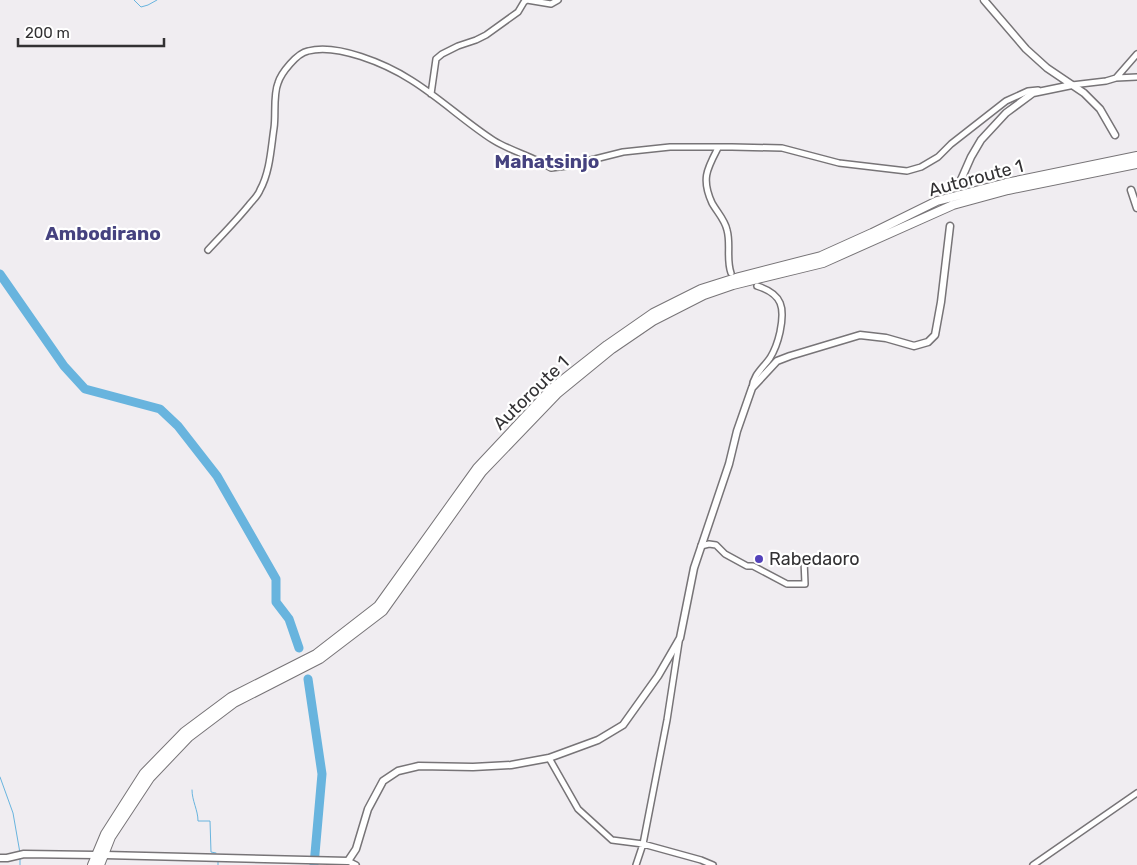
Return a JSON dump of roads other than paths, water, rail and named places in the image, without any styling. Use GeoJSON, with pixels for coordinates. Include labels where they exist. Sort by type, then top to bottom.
{"type":"FeatureCollection","features":[{"type":"Feature","properties":{"kind":"main road","name":"Autoroute 1"},"geometry":{"type":"LineString","coordinates":[[92,865],[105,834],[144,773],[184,732],[231,697],[316,654],[378,606],[484,460],[551,389],[606,344],[652,313],[701,289],[821,256],[937,201],[1006,183],[1137,156]]}},
{"type":"Feature","properties":{"kind":"main road","name":"Autoroute 1"},"geometry":{"type":"LineString","coordinates":[[100,865],[111,837],[150,778],[189,737],[234,703],[320,659],[383,610],[482,472],[557,394],[612,349],[653,320],[704,295],[733,285],[823,263],[953,204],[1008,190],[1137,164]]}},
{"type":"Feature","properties":{"kind":"street"},"geometry":{"type":"LineString","coordinates":[[431,94],[436,59],[442,54],[486,35],[518,12],[524,2],[531,0],[551,4],[558,0]]}},
{"type":"Feature","properties":{"kind":"street"},"geometry":{"type":"LineString","coordinates":[[984,0],[1026,49],[1047,68],[1084,93],[1100,109],[1115,136]]}},
{"type":"Feature","properties":{"kind":"street"},"geometry":{"type":"LineString","coordinates":[[208,250],[260,191],[268,167],[275,123],[278,81],[290,65],[306,51],[322,49],[341,51],[394,71],[411,80],[494,141],[539,160],[551,168],[567,166],[623,152],[670,147],[782,148],[838,163],[907,171],[921,167],[938,156],[1006,101],[1028,91],[1106,81],[1116,78],[1137,77]]}},
{"type":"Feature","properties":{"kind":"street"},"geometry":{"type":"LineString","coordinates":[[1116,78],[1137,54]]}},
{"type":"Feature","properties":{"kind":"street"},"geometry":{"type":"LineString","coordinates":[[960,182],[981,140],[994,125],[1006,113],[1033,93],[1048,89]]}},
{"type":"Feature","properties":{"kind":"street"},"geometry":{"type":"LineString","coordinates":[[718,148],[705,176],[713,205],[722,218],[727,230],[729,241],[728,266],[731,273]]}},
{"type":"Feature","properties":{"kind":"street"},"geometry":{"type":"LineString","coordinates":[[1131,190],[1137,208]]}},
{"type":"Feature","properties":{"kind":"street"},"geometry":{"type":"LineString","coordinates":[[752,388],[777,362],[790,356],[860,335],[886,338],[914,346],[928,342],[935,335],[940,310],[950,226]]}},
{"type":"Feature","properties":{"kind":"street"},"geometry":{"type":"LineString","coordinates":[[636,865],[643,844],[694,568],[729,464],[737,431],[754,378],[770,357],[778,342],[783,312],[779,299],[769,290],[757,286]]}},
{"type":"Feature","properties":{"kind":"street"},"geometry":{"type":"LineString","coordinates":[[701,546],[708,544],[716,545],[724,554],[747,566],[753,566],[787,584],[805,584],[804,560]]}},
{"type":"Feature","properties":{"kind":"street"},"geometry":{"type":"LineString","coordinates":[[348,860],[356,849],[368,809],[383,781],[398,771],[419,766],[473,767],[511,765],[549,758],[598,740],[623,725],[658,676],[680,638]]}},
{"type":"Feature","properties":{"kind":"street"},"geometry":{"type":"LineString","coordinates":[[549,758],[578,809],[612,840],[643,844],[713,865]]}},
{"type":"Feature","properties":{"kind":"street"},"geometry":{"type":"LineString","coordinates":[[1034,865],[1137,793]]}},
{"type":"Feature","properties":{"kind":"street"},"geometry":{"type":"LineString","coordinates":[[0,858],[24,854],[95,855]]}},
{"type":"Feature","properties":{"kind":"street"},"geometry":{"type":"LineString","coordinates":[[106,855],[348,860],[356,865]]}},
{"type":"Feature","properties":{"kind":"waterway"},"geometry":{"type":"LineString","coordinates":[[134,0],[141,7],[157,0]]}},
{"type":"Feature","properties":{"kind":"waterway"},"geometry":{"type":"LineString","coordinates":[[0,274],[64,366],[85,389],[160,409],[178,426],[217,476],[276,579],[276,602],[289,619],[299,648]]}},
{"type":"Feature","properties":{"kind":"waterway"},"geometry":{"type":"LineString","coordinates":[[308,679],[322,774],[314,865]]}},
{"type":"Feature","properties":{"kind":"waterway"},"geometry":{"type":"LineString","coordinates":[[0,777],[13,813],[20,853]]}},
{"type":"Feature","properties":{"kind":"waterway"},"geometry":{"type":"LineString","coordinates":[[192,790],[198,821],[210,821],[211,852],[216,853]]}},
{"type":"Feature","properties":{"kind":"waterway"},"geometry":{"type":"LineString","coordinates":[[20,857],[20,865]]}},
{"type":"Feature","properties":{"kind":"waterway"},"geometry":{"type":"LineString","coordinates":[[218,860],[218,865]]}},
{"type":"Feature","properties":{"kind":"place","name":"Rabedaoro"},"geometry":{"type":"Point","coordinates":[759,559]}},
{"type":"Feature","properties":{"kind":"district","name":"Mahatsinjo"},"geometry":{"type":"Point","coordinates":[547,161]}},
{"type":"Feature","properties":{"kind":"district","name":"Ambodirano"},"geometry":{"type":"Point","coordinates":[103,233]}}]}
